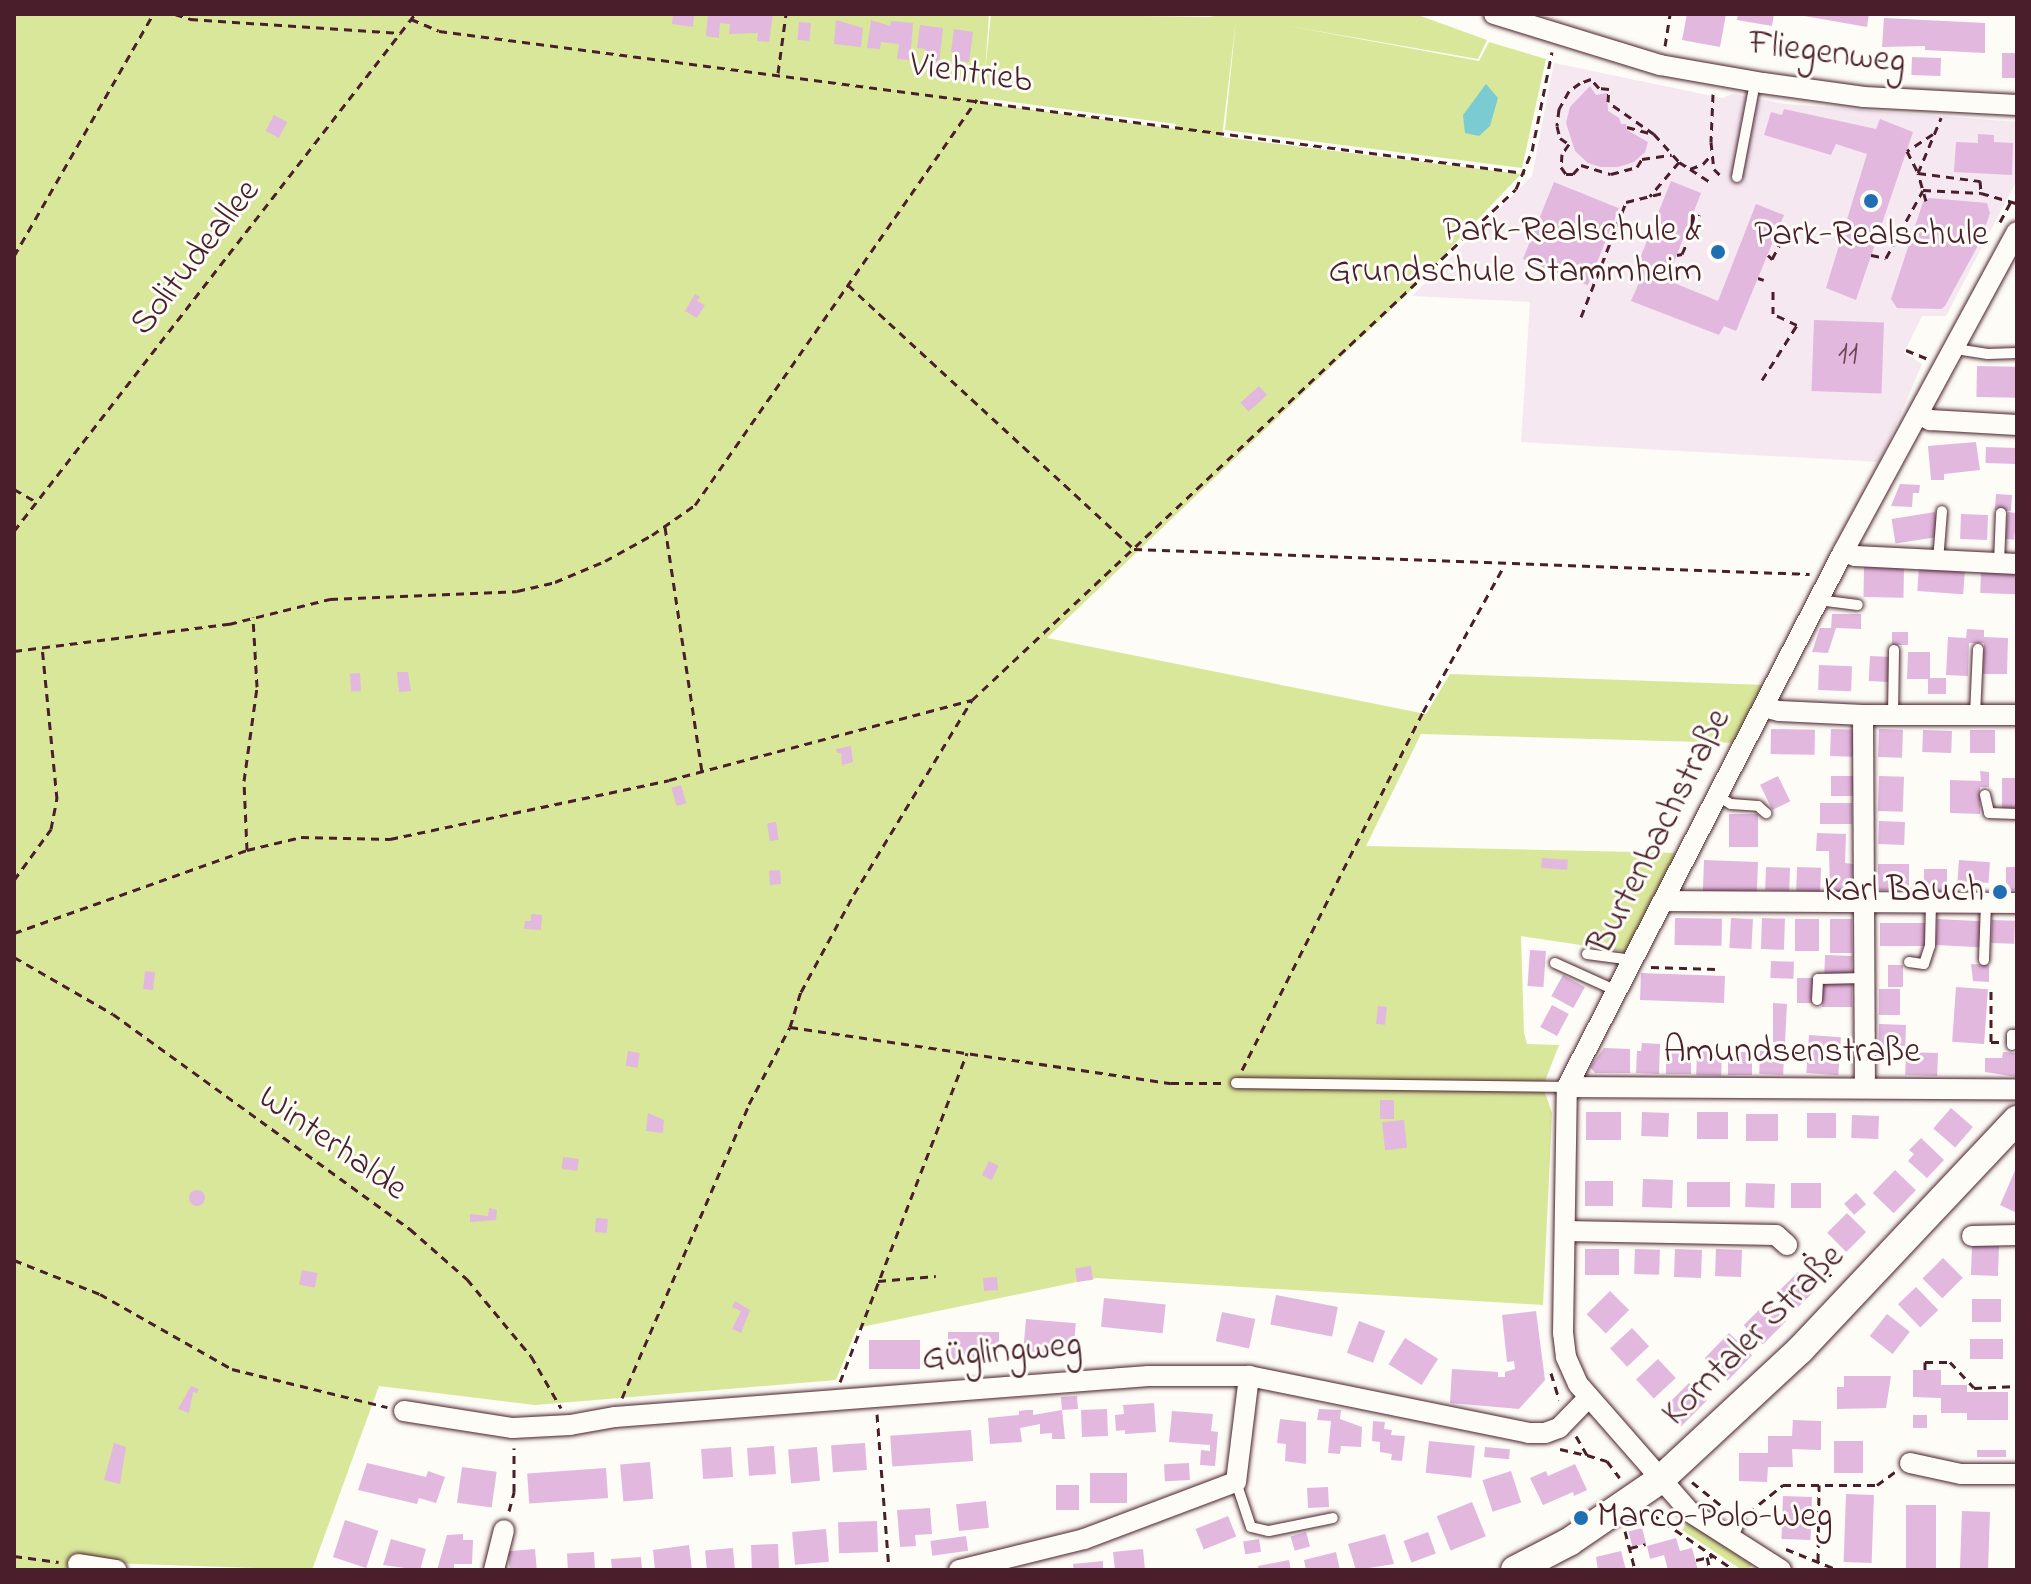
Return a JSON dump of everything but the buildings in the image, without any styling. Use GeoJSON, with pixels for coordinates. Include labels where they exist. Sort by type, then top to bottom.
{"type":"FeatureCollection","features":[{"type":"Feature","properties":{"kind":"street","name":"Fliegenweg"},"geometry":{"type":"LineString","coordinates":[[1494,14],[1660,65],[1864,97],[2017,105]]}},
{"type":"Feature","properties":{"kind":"street","name":"Burtenbachstraße"},"geometry":{"type":"LineString","coordinates":[[1669,1472],[1589,1397],[1566,1357],[1563,1333],[1567,1087],[1843,552],[2017,232]]}},
{"type":"Feature","properties":{"kind":"street"},"geometry":{"type":"LineString","coordinates":[[1919,414],[1930,420],[2017,425]]}},
{"type":"Feature","properties":{"kind":"street"},"geometry":{"type":"LineString","coordinates":[[1843,552],[1855,556],[2008,564]]}},
{"type":"Feature","properties":{"kind":"street"},"geometry":{"type":"LineString","coordinates":[[1763,707],[1779,711],[1863,715],[2017,715]]}},
{"type":"Feature","properties":{"kind":"street"},"geometry":{"type":"LineString","coordinates":[[1863,715],[1865,1086]]}},
{"type":"Feature","properties":{"kind":"street"},"geometry":{"type":"LineString","coordinates":[[1663,901],[2017,903]]}},
{"type":"Feature","properties":{"kind":"street","name":"Amundsenstraße"},"geometry":{"type":"LineString","coordinates":[[1567,1087],[2017,1089]]}},
{"type":"Feature","properties":{"kind":"street","name":"Korntaler Straße"},"geometry":{"type":"LineString","coordinates":[[1515,1570],[1569,1542],[1669,1472],[1800,1350],[2017,1120]]}},
{"type":"Feature","properties":{"kind":"street"},"geometry":{"type":"LineString","coordinates":[[1565,1231],[1776,1235],[1787,1245]]}},
{"type":"Feature","properties":{"kind":"street"},"geometry":{"type":"LineString","coordinates":[[1972,1236],[2017,1235]]}},
{"type":"Feature","properties":{"kind":"street","name":"Güglingweg"},"geometry":{"type":"LineString","coordinates":[[404,1411],[513,1428],[834,1399],[1148,1376],[1249,1376],[1528,1433],[1559,1428],[1589,1397]]}},
{"type":"Feature","properties":{"kind":"street"},"geometry":{"type":"LineString","coordinates":[[959,1570],[1084,1539],[1236,1482],[1249,1376]]}},
{"type":"Feature","properties":{"kind":"street"},"geometry":{"type":"LineString","coordinates":[[1910,1463],[1961,1474],[2017,1474]]}},
{"type":"Feature","properties":{"kind":"street"},"geometry":{"type":"LineString","coordinates":[[1669,1472],[1690,1512],[1736,1530],[1767,1567]]}},
{"type":"Feature","properties":{"kind":"street"},"geometry":{"type":"LineString","coordinates":[[494,1570],[504,1530]]}},
{"type":"Feature","properties":{"kind":"street"},"geometry":{"type":"LineString","coordinates":[[78,1564],[117,1570]]}},
{"type":"Feature","properties":{"kind":"lane"},"geometry":{"type":"LineString","coordinates":[[1737,177],[1753,93]]}},
{"type":"Feature","properties":{"kind":"lane"},"geometry":{"type":"LineString","coordinates":[[1956,349],[1988,354],[2017,353]]}},
{"type":"Feature","properties":{"kind":"lane"},"geometry":{"type":"LineString","coordinates":[[1938,561],[1942,511]]}},
{"type":"Feature","properties":{"kind":"lane"},"geometry":{"type":"LineString","coordinates":[[2001,513],[2008,564]]}},
{"type":"Feature","properties":{"kind":"lane"},"geometry":{"type":"LineString","coordinates":[[1818,600],[1858,605]]}},
{"type":"Feature","properties":{"kind":"lane"},"geometry":{"type":"LineString","coordinates":[[1975,715],[1978,649]]}},
{"type":"Feature","properties":{"kind":"lane"},"geometry":{"type":"LineString","coordinates":[[1893,715],[1894,650]]}},
{"type":"Feature","properties":{"kind":"lane"},"geometry":{"type":"LineString","coordinates":[[1985,795],[1989,813],[2017,814]]}},
{"type":"Feature","properties":{"kind":"lane"},"geometry":{"type":"LineString","coordinates":[[1717,796],[1731,804],[1758,806],[1766,813]]}},
{"type":"Feature","properties":{"kind":"lane"},"geometry":{"type":"LineString","coordinates":[[1909,962],[1924,964],[1930,946],[1931,903]]}},
{"type":"Feature","properties":{"kind":"lane"},"geometry":{"type":"LineString","coordinates":[[1984,960],[1986,903]]}},
{"type":"Feature","properties":{"kind":"lane"},"geometry":{"type":"LineString","coordinates":[[1587,954],[1633,960]]}},
{"type":"Feature","properties":{"kind":"lane"},"geometry":{"type":"LineString","coordinates":[[1555,963],[1617,991]]}},
{"type":"Feature","properties":{"kind":"lane"},"geometry":{"type":"LineString","coordinates":[[1817,1000],[1818,979],[1865,978]]}},
{"type":"Feature","properties":{"kind":"lane"},"geometry":{"type":"LineString","coordinates":[[1236,1083],[1567,1087]]}},
{"type":"Feature","properties":{"kind":"lane"},"geometry":{"type":"LineString","coordinates":[[1236,1482],[1251,1527],[1269,1531],[1333,1518]]}},
{"type":"Feature","properties":{"kind":"path"},"geometry":{"type":"LineString","coordinates":[[14,256],[153,14]]}},
{"type":"Feature","properties":{"kind":"path"},"geometry":{"type":"LineString","coordinates":[[175,14],[190,19],[401,33]]}},
{"type":"Feature","properties":{"kind":"path","name":"Solitudeallee"},"geometry":{"type":"LineString","coordinates":[[14,531],[415,14]]}},
{"type":"Feature","properties":{"kind":"path"},"geometry":{"type":"LineString","coordinates":[[778,73],[786,14]]}},
{"type":"Feature","properties":{"kind":"path"},"geometry":{"type":"LineString","coordinates":[[1660,65],[1670,14]]}},
{"type":"Feature","properties":{"kind":"path","name":"Viehtrieb"},"geometry":{"type":"LineString","coordinates":[[411,19],[439,31],[1525,173]]}},
{"type":"Feature","properties":{"kind":"path"},"geometry":{"type":"LineString","coordinates":[[615,1417],[749,1104],[790,1027],[801,992],[854,894],[972,700],[1516,189],[1525,173],[1556,35]]}},
{"type":"Feature","properties":{"kind":"path"},"geometry":{"type":"LineString","coordinates":[[1672,155],[1641,158],[1637,167],[1627,172],[1604,173],[1581,165],[1573,174],[1566,174],[1561,167],[1562,154],[1569,144],[1559,132],[1559,109],[1569,91],[1591,79],[1599,88],[1609,89],[1608,102],[1654,134],[1679,162],[1710,182]]}},
{"type":"Feature","properties":{"kind":"path"},"geometry":{"type":"LineString","coordinates":[[1569,91],[1576,97]]}},
{"type":"Feature","properties":{"kind":"path"},"geometry":{"type":"LineString","coordinates":[[1713,93],[1714,169],[1721,176]]}},
{"type":"Feature","properties":{"kind":"path"},"geometry":{"type":"LineString","coordinates":[[14,651],[158,635],[330,599],[517,591],[555,582],[605,561],[665,527],[695,505],[977,99]]}},
{"type":"Feature","properties":{"kind":"path"},"geometry":{"type":"LineString","coordinates":[[1918,173],[1945,111]]}},
{"type":"Feature","properties":{"kind":"path"},"geometry":{"type":"LineString","coordinates":[[1627,127],[1654,134]]}},
{"type":"Feature","properties":{"kind":"path"},"geometry":{"type":"LineString","coordinates":[[1559,132],[1567,130]]}},
{"type":"Feature","properties":{"kind":"path"},"geometry":{"type":"LineString","coordinates":[[1926,201],[1918,173],[1907,151],[1933,134]]}},
{"type":"Feature","properties":{"kind":"path"},"geometry":{"type":"LineString","coordinates":[[1690,169],[1703,164],[1713,153]]}},
{"type":"Feature","properties":{"kind":"path"},"geometry":{"type":"LineString","coordinates":[[1650,196],[1679,162]]}},
{"type":"Feature","properties":{"kind":"path"},"geometry":{"type":"LineString","coordinates":[[1604,173],[1605,167]]}},
{"type":"Feature","properties":{"kind":"path"},"geometry":{"type":"LineString","coordinates":[[1918,173],[1980,181],[1981,193]]}},
{"type":"Feature","properties":{"kind":"path"},"geometry":{"type":"LineString","coordinates":[[1923,190],[1981,193],[2017,203]]}},
{"type":"Feature","properties":{"kind":"path"},"geometry":{"type":"LineString","coordinates":[[1871,255],[1886,258],[1923,190]]}},
{"type":"Feature","properties":{"kind":"path"},"geometry":{"type":"LineString","coordinates":[[1581,317],[1626,202],[1667,192]]}},
{"type":"Feature","properties":{"kind":"path"},"geometry":{"type":"LineString","coordinates":[[1677,255],[1682,254],[1687,233],[1699,215]]}},
{"type":"Feature","properties":{"kind":"path"},"geometry":{"type":"LineString","coordinates":[[1768,255],[1772,259],[1789,231],[1780,227]]}},
{"type":"Feature","properties":{"kind":"path"},"geometry":{"type":"LineString","coordinates":[[1758,278],[1764,280]]}},
{"type":"Feature","properties":{"kind":"path"},"geometry":{"type":"LineString","coordinates":[[848,285],[1134,549],[1819,575],[1830,578]]}},
{"type":"Feature","properties":{"kind":"path"},"geometry":{"type":"LineString","coordinates":[[1762,380],[1797,325],[1773,314],[1773,288]]}},
{"type":"Feature","properties":{"kind":"path"},"geometry":{"type":"LineString","coordinates":[[1906,350],[1935,362]]}},
{"type":"Feature","properties":{"kind":"path"},"geometry":{"type":"LineString","coordinates":[[14,489],[36,502]]}},
{"type":"Feature","properties":{"kind":"path"},"geometry":{"type":"LineString","coordinates":[[665,527],[702,771]]}},
{"type":"Feature","properties":{"kind":"path"},"geometry":{"type":"LineString","coordinates":[[790,1027],[1171,1083],[1236,1083],[1423,712],[1505,564]]}},
{"type":"Feature","properties":{"kind":"path"},"geometry":{"type":"LineString","coordinates":[[247,850],[244,781],[257,687],[253,617]]}},
{"type":"Feature","properties":{"kind":"path"},"geometry":{"type":"LineString","coordinates":[[14,880],[51,829],[57,799],[42,647]]}},
{"type":"Feature","properties":{"kind":"path"},"geometry":{"type":"LineString","coordinates":[[14,933],[247,850],[301,837],[390,839],[702,771],[972,700]]}},
{"type":"Feature","properties":{"kind":"path","name":"Winterhalde"},"geometry":{"type":"LineString","coordinates":[[14,957],[113,1014],[410,1229],[467,1279],[531,1356],[570,1425]]}},
{"type":"Feature","properties":{"kind":"path"},"geometry":{"type":"LineString","coordinates":[[1633,960],[1644,967],[1716,969]]}},
{"type":"Feature","properties":{"kind":"path"},"geometry":{"type":"LineString","coordinates":[[1991,991],[1991,1042],[2014,1041]]}},
{"type":"Feature","properties":{"kind":"path"},"geometry":{"type":"LineString","coordinates":[[834,1399],[967,1053]]}},
{"type":"Feature","properties":{"kind":"path"},"geometry":{"type":"LineString","coordinates":[[1787,1245],[1811,1258],[1852,1294]]}},
{"type":"Feature","properties":{"kind":"path"},"geometry":{"type":"LineString","coordinates":[[14,1260],[100,1294],[232,1369],[404,1411]]}},
{"type":"Feature","properties":{"kind":"path"},"geometry":{"type":"LineString","coordinates":[[878,1281],[936,1276]]}},
{"type":"Feature","properties":{"kind":"path"},"geometry":{"type":"LineString","coordinates":[[1925,1370],[1925,1362],[1950,1362],[1974,1388],[2017,1386]]}},
{"type":"Feature","properties":{"kind":"path"},"geometry":{"type":"LineString","coordinates":[[876,1398],[889,1570]]}},
{"type":"Feature","properties":{"kind":"path"},"geometry":{"type":"LineString","coordinates":[[504,1530],[514,1492],[513,1428]]}},
{"type":"Feature","properties":{"kind":"path"},"geometry":{"type":"LineString","coordinates":[[1669,1472],[1693,1483],[1736,1530],[1783,1485],[1877,1485],[1910,1463]]}},
{"type":"Feature","properties":{"kind":"path"},"geometry":{"type":"LineString","coordinates":[[1818,1563],[1819,1485]]}},
{"type":"Feature","properties":{"kind":"path"},"geometry":{"type":"LineString","coordinates":[[1635,1498],[1734,1570]]}},
{"type":"Feature","properties":{"kind":"path"},"geometry":{"type":"LineString","coordinates":[[1625,1531],[1635,1570]]}},
{"type":"Feature","properties":{"kind":"path"},"geometry":{"type":"LineString","coordinates":[[1629,1548],[1646,1544]]}},
{"type":"Feature","properties":{"kind":"path"},"geometry":{"type":"LineString","coordinates":[[1784,1548],[1838,1570]]}},
{"type":"Feature","properties":{"kind":"path"},"geometry":{"type":"LineString","coordinates":[[14,1556],[78,1564]]}},
{"type":"Feature","properties":{"kind":"path"},"geometry":{"type":"LineString","coordinates":[[1696,1562],[1713,1556]]}},
{"type":"Feature","properties":{"kind":"path"},"geometry":{"type":"LineString","coordinates":[[1706,1559],[1710,1570]]}},
{"type":"Feature","properties":{"kind":"shaded area","name":"Park-Realschule & Grundschule Stammheim"},"geometry":{"type":"Polygon","coordinates":[[[1554,63],[1722,98],[1733,94],[1785,104],[2017,122],[2017,180],[1946,316],[1922,316],[1904,353],[1922,364],[1880,462],[1521,442],[1530,302],[1412,296],[1532,176],[1554,63]]]}},
{"type":"Feature","properties":{"kind":"green space"},"geometry":{"type":"Polygon","coordinates":[[[14,14],[989,14],[985,73],[991,14],[1214,17],[1204,14],[1415,14],[1487,40],[1478,59],[1283,25],[1479,61],[1489,42],[1546,59],[1522,168],[1225,130],[1236,20],[1222,137],[1521,174],[1406,295],[1047,638],[1426,714],[1450,674],[1766,685],[1736,743],[1421,734],[1366,846],[1679,853],[1627,952],[1521,936],[1527,1044],[1559,1045],[1545,1081],[1541,1081],[1552,1113],[1543,1305],[1096,1278],[857,1328],[836,1380],[535,1405],[379,1386],[312,1570],[77,1562],[75,1570],[14,1570],[14,14]],[[983,98],[982,103],[1176,129],[1176,124],[983,98]]]}},
{"type":"Feature","properties":{"kind":"green space"},"geometry":{"type":"Polygon","coordinates":[[[1688,1522],[1752,1565],[1748,1570],[1742,1570],[1682,1530],[1688,1522]]]}},
{"type":"Feature","properties":{"kind":"water"},"geometry":{"type":"Polygon","coordinates":[[[1486,84],[1498,98],[1490,126],[1479,136],[1465,133],[1463,115],[1486,84]]]}},
{"type":"Feature","properties":{"kind":"place","name":"Park-Realschule"},"geometry":{"type":"Point","coordinates":[1871,201]}},
{"type":"Feature","properties":{"kind":"place","name":"Park-Realschule & Grundschule Stammheim"},"geometry":{"type":"Point","coordinates":[1718,252]}},
{"type":"Feature","properties":{"kind":"place","name":"Karl Bauch"},"geometry":{"type":"Point","coordinates":[2000,892]}},
{"type":"Feature","properties":{"kind":"place","name":"Marco-Polo-Weg"},"geometry":{"type":"Point","coordinates":[1581,1518]}}]}
